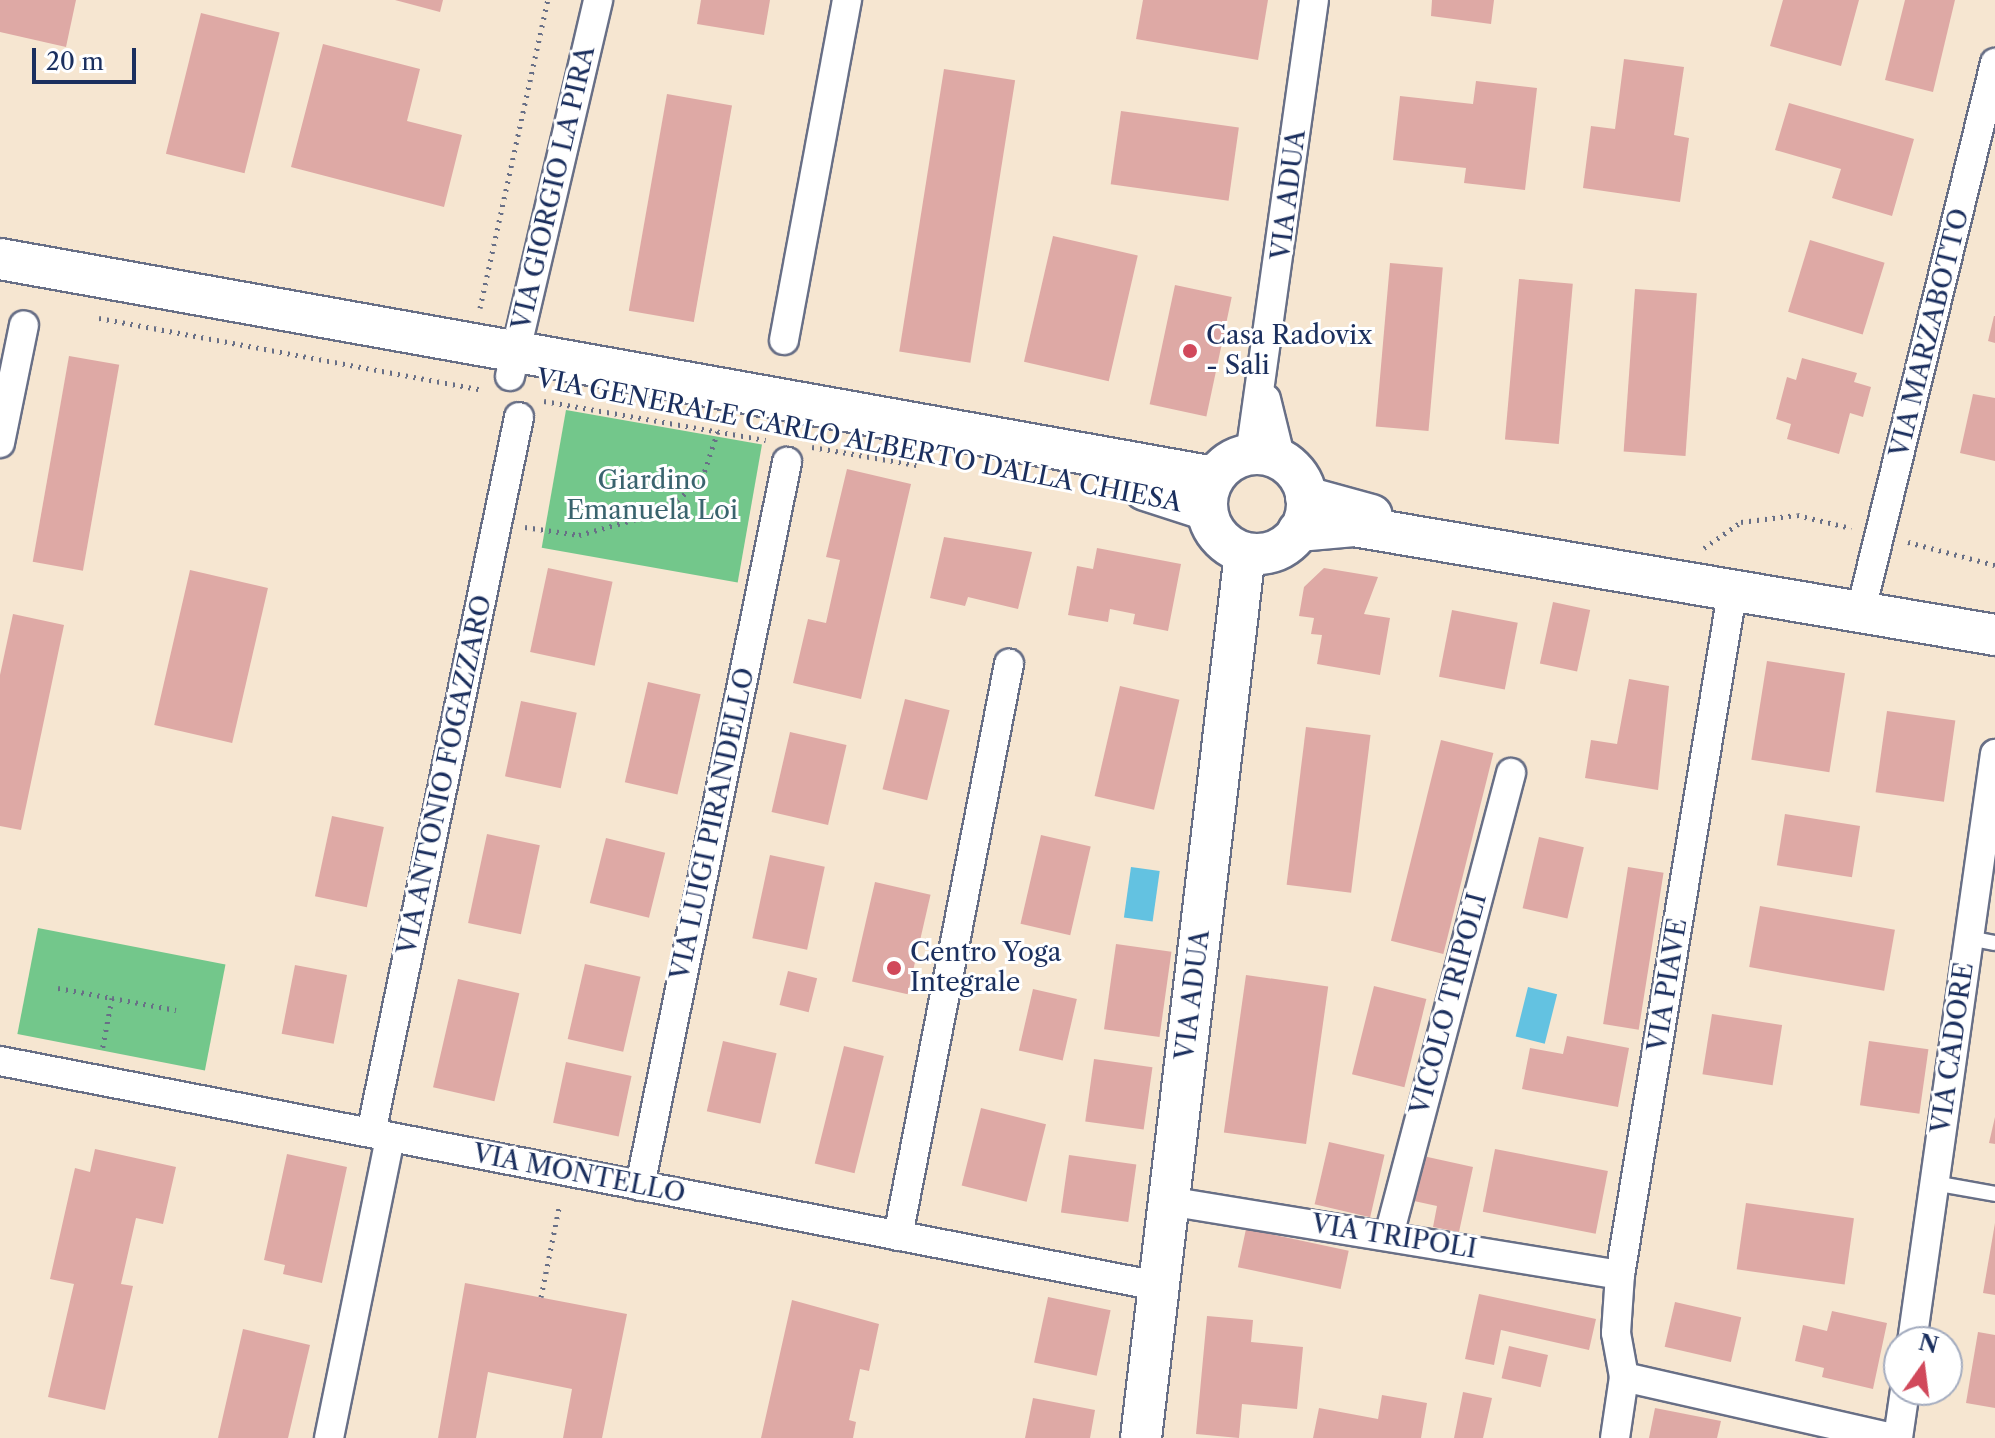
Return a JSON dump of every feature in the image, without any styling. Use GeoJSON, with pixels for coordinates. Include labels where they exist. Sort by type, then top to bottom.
{"type":"FeatureCollection","features":[{"type":"Feature","properties":{"kind":"street","name":"VIA GIORGIO LA PIRA"},"geometry":{"type":"LineString","coordinates":[[513,364],[598,0]]}},
{"type":"Feature","properties":{"kind":"street"},"geometry":{"type":"LineString","coordinates":[[784,340],[847,0]]}},
{"type":"Feature","properties":{"kind":"street","name":"VIA ADUA"},"geometry":{"type":"LineString","coordinates":[[1265,458],[1264,390],[1314,0]]}},
{"type":"Feature","properties":{"kind":"street","name":"VIA MARZABOTTO"},"geometry":{"type":"LineString","coordinates":[[1863,602],[1995,63]]}},
{"type":"Feature","properties":{"kind":"street"},"geometry":{"type":"LineString","coordinates":[[0,259],[513,364]]}},
{"type":"Feature","properties":{"kind":"street"},"geometry":{"type":"LineString","coordinates":[[0,281],[513,364]]}},
{"type":"Feature","properties":{"kind":"street"},"geometry":{"type":"LineString","coordinates":[[0,443],[24,325]]}},
{"type":"Feature","properties":{"kind":"street","name":"VIA GENERALE CARLO ALBERTO DALLA CHIESA"},"geometry":{"type":"LineString","coordinates":[[513,364],[1211,494]]}},
{"type":"Feature","properties":{"kind":"street","name":"VIA ANTONIO FOGAZZARO"},"geometry":{"type":"LineString","coordinates":[[329,1438],[381,1135],[519,417]]}},
{"type":"Feature","properties":{"kind":"street"},"geometry":{"type":"LineString","coordinates":[[1302,514],[1276,550],[1245,553],[1217,535],[1211,494],[1265,458],[1302,514],[1354,526],[1732,593],[1995,635]]}},
{"type":"Feature","properties":{"kind":"street","name":"VIA LUIGI PIRANDELLO"},"geometry":{"type":"LineString","coordinates":[[640,1186],[787,462]]}},
{"type":"Feature","properties":{"kind":"street"},"geometry":{"type":"LineString","coordinates":[[1302,514],[1356,513],[1995,628]]}},
{"type":"Feature","properties":{"kind":"street","name":"VIA ADUA"},"geometry":{"type":"LineString","coordinates":[[1141,1438],[1245,553]]}},
{"type":"Feature","properties":{"kind":"street","name":"VIA PIAVE"},"geometry":{"type":"LineString","coordinates":[[1615,1438],[1624,1377],[1616,1333],[1620,1275],[1732,593]]}},
{"type":"Feature","properties":{"kind":"street"},"geometry":{"type":"LineString","coordinates":[[898,1236],[1009,664]]}},
{"type":"Feature","properties":{"kind":"street","name":"VIA CADORE"},"geometry":{"type":"LineString","coordinates":[[1914,1326],[1934,1183],[1982,940],[1995,754]]}},
{"type":"Feature","properties":{"kind":"street","name":"VICOLO TRIPOLI"},"geometry":{"type":"LineString","coordinates":[[1389,1235],[1511,773]]}},
{"type":"Feature","properties":{"kind":"street","name":"VIA MONTELLO"},"geometry":{"type":"LineString","coordinates":[[0,1061],[1158,1286]]}},
{"type":"Feature","properties":{"kind":"street","name":"VIA TRIPOLI"},"geometry":{"type":"LineString","coordinates":[[1168,1201],[1620,1275]]}},
{"type":"Feature","properties":{"kind":"street"},"geometry":{"type":"LineString","coordinates":[[1624,1377],[1895,1438],[1902,1406]]}},
{"type":"Feature","properties":{"kind":"lane"},"geometry":{"type":"LineString","coordinates":[[1934,1183],[1995,1194]]}},
{"type":"Feature","properties":{"kind":"path"},"geometry":{"type":"LineString","coordinates":[[478,318],[548,0]]}},
{"type":"Feature","properties":{"kind":"path"},"geometry":{"type":"LineString","coordinates":[[83,315],[448,384]]}},
{"type":"Feature","properties":{"kind":"path"},"geometry":{"type":"LineString","coordinates":[[545,530],[579,535],[665,511],[702,479],[718,431]]}},
{"type":"Feature","properties":{"kind":"path"},"geometry":{"type":"LineString","coordinates":[[1701,556],[1741,522],[1797,515],[1995,565]]}},
{"type":"Feature","properties":{"kind":"path"},"geometry":{"type":"LineString","coordinates":[[58,988],[176,1010]]}},
{"type":"Feature","properties":{"kind":"path"},"geometry":{"type":"LineString","coordinates":[[100,1059],[112,998]]}},
{"type":"Feature","properties":{"kind":"path"},"geometry":{"type":"LineString","coordinates":[[541,1297],[559,1208]]}},
{"type":"Feature","properties":{"kind":"green space","name":"Giardino Emanuela Loi"},"geometry":{"type":"Polygon","coordinates":[[[566,410],[762,445],[738,582],[542,548],[566,410]]]}},
{"type":"Feature","properties":{"kind":"green space"},"geometry":{"type":"Polygon","coordinates":[[[38,928],[225,964],[205,1070],[17,1034],[38,928]]]}},
{"type":"Feature","properties":{"kind":"water"},"geometry":{"type":"Polygon","coordinates":[[[1131,867],[1160,871],[1153,922],[1124,918],[1131,867]]]}},
{"type":"Feature","properties":{"kind":"water"},"geometry":{"type":"Polygon","coordinates":[[[1528,987],[1557,994],[1545,1044],[1516,1036],[1528,987]]]}},
{"type":"Feature","properties":{"kind":"building"},"geometry":{"type":"Polygon","coordinates":[[[0,0],[76,0],[66,47],[0,32],[0,0]]]}},
{"type":"Feature","properties":{"kind":"building"},"geometry":{"type":"Polygon","coordinates":[[[395,0],[443,0],[440,12],[395,0]]]}},
{"type":"Feature","properties":{"kind":"building"},"geometry":{"type":"Polygon","coordinates":[[[701,0],[770,0],[764,35],[697,24],[701,0]]]}},
{"type":"Feature","properties":{"kind":"building"},"geometry":{"type":"Polygon","coordinates":[[[1143,0],[1268,0],[1258,60],[1136,39],[1143,0]]]}},
{"type":"Feature","properties":{"kind":"building"},"geometry":{"type":"Polygon","coordinates":[[[1432,0],[1494,0],[1491,24],[1431,16],[1432,0]]]}},
{"type":"Feature","properties":{"kind":"building"},"geometry":{"type":"Polygon","coordinates":[[[1783,0],[1859,0],[1841,66],[1770,46],[1783,0]]]}},
{"type":"Feature","properties":{"kind":"building"},"geometry":{"type":"Polygon","coordinates":[[[1905,0],[1955,0],[1933,92],[1885,80],[1905,0]]]}},
{"type":"Feature","properties":{"kind":"building"},"geometry":{"type":"Polygon","coordinates":[[[201,13],[280,33],[245,173],[166,154],[201,13]]]}},
{"type":"Feature","properties":{"kind":"building"},"geometry":{"type":"Polygon","coordinates":[[[323,44],[420,69],[407,121],[462,135],[444,207],[291,167],[323,44]]]}},
{"type":"Feature","properties":{"kind":"building"},"geometry":{"type":"Polygon","coordinates":[[[1624,59],[1684,67],[1674,135],[1689,138],[1680,202],[1583,188],[1591,126],[1615,129],[1624,59]]]}},
{"type":"Feature","properties":{"kind":"building"},"geometry":{"type":"Polygon","coordinates":[[[944,69],[1015,80],[970,363],[899,351],[944,69]]]}},
{"type":"Feature","properties":{"kind":"building"},"geometry":{"type":"Polygon","coordinates":[[[1476,81],[1537,88],[1525,190],[1464,183],[1466,168],[1393,160],[1400,96],[1473,104],[1476,81]]]}},
{"type":"Feature","properties":{"kind":"building"},"geometry":{"type":"Polygon","coordinates":[[[667,94],[732,105],[694,322],[629,311],[667,94]]]}},
{"type":"Feature","properties":{"kind":"building"},"geometry":{"type":"Polygon","coordinates":[[[1789,103],[1914,139],[1892,216],[1832,198],[1841,169],[1775,150],[1789,103]]]}},
{"type":"Feature","properties":{"kind":"building"},"geometry":{"type":"Polygon","coordinates":[[[1121,111],[1239,128],[1229,201],[1111,184],[1121,111]]]}},
{"type":"Feature","properties":{"kind":"building"},"geometry":{"type":"Polygon","coordinates":[[[1053,236],[1138,256],[1109,381],[1024,362],[1053,236]]]}},
{"type":"Feature","properties":{"kind":"building"},"geometry":{"type":"Polygon","coordinates":[[[1810,240],[1885,263],[1863,335],[1788,312],[1810,240]]]}},
{"type":"Feature","properties":{"kind":"building"},"geometry":{"type":"Polygon","coordinates":[[[1390,263],[1443,268],[1429,431],[1376,426],[1390,263]]]}},
{"type":"Feature","properties":{"kind":"building"},"geometry":{"type":"Polygon","coordinates":[[[1519,279],[1573,284],[1559,444],[1505,439],[1519,279]]]}},
{"type":"Feature","properties":{"kind":"building","name":"Casa Radovix - Sali"},"geometry":{"type":"Polygon","coordinates":[[[1175,285],[1232,297],[1206,416],[1150,404],[1175,285]]]}},
{"type":"Feature","properties":{"kind":"building"},"geometry":{"type":"Polygon","coordinates":[[[1635,289],[1697,293],[1685,456],[1624,452],[1635,289]]]}},
{"type":"Feature","properties":{"kind":"building"},"geometry":{"type":"Polygon","coordinates":[[[1995,316],[1995,343],[1988,341],[1995,316]]]}},
{"type":"Feature","properties":{"kind":"building"},"geometry":{"type":"Polygon","coordinates":[[[69,356],[119,365],[83,571],[33,562],[69,356]]]}},
{"type":"Feature","properties":{"kind":"building"},"geometry":{"type":"Polygon","coordinates":[[[1802,358],[1857,373],[1854,382],[1871,387],[1863,417],[1850,413],[1839,454],[1787,439],[1791,424],[1776,419],[1787,377],[1796,380],[1802,358]]]}},
{"type":"Feature","properties":{"kind":"building"},"geometry":{"type":"Polygon","coordinates":[[[1973,394],[1995,398],[1995,461],[1960,453],[1973,394]]]}},
{"type":"Feature","properties":{"kind":"building"},"geometry":{"type":"Polygon","coordinates":[[[847,469],[911,484],[861,699],[793,683],[808,619],[826,623],[840,560],[826,557],[847,469]]]}},
{"type":"Feature","properties":{"kind":"building"},"geometry":{"type":"Polygon","coordinates":[[[944,537],[1032,552],[1018,609],[968,597],[965,606],[930,598],[944,537]]]}},
{"type":"Feature","properties":{"kind":"building"},"geometry":{"type":"Polygon","coordinates":[[[1097,548],[1181,564],[1168,631],[1133,624],[1135,614],[1110,609],[1108,622],[1068,615],[1077,566],[1093,569],[1097,548]]]}},
{"type":"Feature","properties":{"kind":"building"},"geometry":{"type":"Polygon","coordinates":[[[548,568],[613,582],[595,666],[530,652],[548,568]]]}},
{"type":"Feature","properties":{"kind":"building"},"geometry":{"type":"Polygon","coordinates":[[[1324,568],[1378,577],[1364,614],[1390,618],[1380,675],[1317,664],[1322,635],[1311,634],[1314,618],[1299,616],[1304,587],[1324,568]]]}},
{"type":"Feature","properties":{"kind":"building"},"geometry":{"type":"Polygon","coordinates":[[[190,570],[268,588],[232,743],[154,725],[190,570]]]}},
{"type":"Feature","properties":{"kind":"building"},"geometry":{"type":"Polygon","coordinates":[[[1553,602],[1590,610],[1577,672],[1540,664],[1553,602]]]}},
{"type":"Feature","properties":{"kind":"building"},"geometry":{"type":"Polygon","coordinates":[[[1452,610],[1518,623],[1505,690],[1439,677],[1452,610]]]}},
{"type":"Feature","properties":{"kind":"building"},"geometry":{"type":"Polygon","coordinates":[[[13,614],[64,625],[21,830],[0,826],[0,675],[13,614]]]}},
{"type":"Feature","properties":{"kind":"building"},"geometry":{"type":"Polygon","coordinates":[[[1767,661],[1845,673],[1829,772],[1751,760],[1767,661]]]}},
{"type":"Feature","properties":{"kind":"building"},"geometry":{"type":"Polygon","coordinates":[[[1629,679],[1669,686],[1658,790],[1585,778],[1591,740],[1617,744],[1629,679]]]}},
{"type":"Feature","properties":{"kind":"building"},"geometry":{"type":"Polygon","coordinates":[[[648,682],[701,694],[677,795],[625,782],[648,682]]]}},
{"type":"Feature","properties":{"kind":"building"},"geometry":{"type":"Polygon","coordinates":[[[1120,686],[1179,700],[1154,810],[1095,796],[1120,686]]]}},
{"type":"Feature","properties":{"kind":"building"},"geometry":{"type":"Polygon","coordinates":[[[905,699],[950,710],[927,800],[883,789],[905,699]]]}},
{"type":"Feature","properties":{"kind":"building"},"geometry":{"type":"Polygon","coordinates":[[[521,701],[577,713],[561,788],[505,776],[521,701]]]}},
{"type":"Feature","properties":{"kind":"building"},"geometry":{"type":"Polygon","coordinates":[[[1887,711],[1955,721],[1944,802],[1876,792],[1887,711]]]}},
{"type":"Feature","properties":{"kind":"building"},"geometry":{"type":"Polygon","coordinates":[[[1306,727],[1371,735],[1351,893],[1287,885],[1306,727]]]}},
{"type":"Feature","properties":{"kind":"building"},"geometry":{"type":"Polygon","coordinates":[[[790,732],[847,745],[828,825],[772,812],[790,732]]]}},
{"type":"Feature","properties":{"kind":"building"},"geometry":{"type":"Polygon","coordinates":[[[1441,740],[1493,753],[1443,954],[1391,941],[1441,740]]]}},
{"type":"Feature","properties":{"kind":"building"},"geometry":{"type":"Polygon","coordinates":[[[1785,814],[1860,826],[1852,877],[1777,865],[1785,814]]]}},
{"type":"Feature","properties":{"kind":"building"},"geometry":{"type":"Polygon","coordinates":[[[332,816],[384,827],[367,907],[315,896],[332,816]]]}},
{"type":"Feature","properties":{"kind":"building"},"geometry":{"type":"Polygon","coordinates":[[[487,834],[540,845],[521,934],[468,923],[487,834]]]}},
{"type":"Feature","properties":{"kind":"building"},"geometry":{"type":"Polygon","coordinates":[[[1041,835],[1091,846],[1070,935],[1021,924],[1041,835]]]}},
{"type":"Feature","properties":{"kind":"building"},"geometry":{"type":"Polygon","coordinates":[[[1539,837],[1584,847],[1567,918],[1523,908],[1539,837]]]}},
{"type":"Feature","properties":{"kind":"building"},"geometry":{"type":"Polygon","coordinates":[[[606,838],[665,853],[649,918],[590,903],[606,838]]]}},
{"type":"Feature","properties":{"kind":"building"},"geometry":{"type":"Polygon","coordinates":[[[770,855],[825,867],[807,950],[752,938],[770,855]]]}},
{"type":"Feature","properties":{"kind":"building"},"geometry":{"type":"Polygon","coordinates":[[[1628,867],[1664,873],[1639,1030],[1603,1024],[1628,867]]]}},
{"type":"Feature","properties":{"kind":"building"},"geometry":{"type":"Polygon","coordinates":[[[875,882],[931,895],[908,994],[852,981],[875,882]]]}},
{"type":"Feature","properties":{"kind":"building"},"geometry":{"type":"Polygon","coordinates":[[[1760,906],[1895,930],[1884,991],[1749,967],[1760,906]]]}},
{"type":"Feature","properties":{"kind":"building"},"geometry":{"type":"Polygon","coordinates":[[[1116,944],[1171,952],[1159,1037],[1104,1029],[1116,944]]]}},
{"type":"Feature","properties":{"kind":"building"},"geometry":{"type":"Polygon","coordinates":[[[585,964],[641,977],[623,1052],[568,1039],[585,964]]]}},
{"type":"Feature","properties":{"kind":"building"},"geometry":{"type":"Polygon","coordinates":[[[295,965],[347,975],[334,1044],[282,1034],[295,965]]]}},
{"type":"Feature","properties":{"kind":"building"},"geometry":{"type":"Polygon","coordinates":[[[788,971],[817,978],[809,1012],[780,1005],[788,971]]]}},
{"type":"Feature","properties":{"kind":"building"},"geometry":{"type":"Polygon","coordinates":[[[1246,975],[1328,987],[1306,1144],[1224,1132],[1246,975]]]}},
{"type":"Feature","properties":{"kind":"building"},"geometry":{"type":"Polygon","coordinates":[[[458,979],[519,993],[494,1101],[433,1087],[458,979]]]}},
{"type":"Feature","properties":{"kind":"building"},"geometry":{"type":"Polygon","coordinates":[[[1374,986],[1426,999],[1404,1087],[1352,1074],[1374,986]]]}},
{"type":"Feature","properties":{"kind":"building"},"geometry":{"type":"Polygon","coordinates":[[[1033,989],[1077,999],[1063,1061],[1019,1050],[1033,989]]]}},
{"type":"Feature","properties":{"kind":"building"},"geometry":{"type":"Polygon","coordinates":[[[1712,1014],[1782,1025],[1773,1085],[1702,1074],[1712,1014]]]}},
{"type":"Feature","properties":{"kind":"building"},"geometry":{"type":"Polygon","coordinates":[[[1567,1036],[1629,1048],[1618,1107],[1522,1089],[1530,1048],[1563,1054],[1567,1036]]]}},
{"type":"Feature","properties":{"kind":"building"},"geometry":{"type":"Polygon","coordinates":[[[723,1041],[777,1053],[760,1124],[707,1111],[723,1041]]]}},
{"type":"Feature","properties":{"kind":"building"},"geometry":{"type":"Polygon","coordinates":[[[1869,1041],[1928,1049],[1919,1114],[1860,1105],[1869,1041]]]}},
{"type":"Feature","properties":{"kind":"building"},"geometry":{"type":"Polygon","coordinates":[[[844,1046],[884,1056],[855,1173],[815,1163],[844,1046]]]}},
{"type":"Feature","properties":{"kind":"building"},"geometry":{"type":"Polygon","coordinates":[[[1094,1059],[1152,1067],[1144,1130],[1085,1121],[1094,1059]]]}},
{"type":"Feature","properties":{"kind":"building"},"geometry":{"type":"Polygon","coordinates":[[[566,1062],[632,1076],[619,1137],[553,1123],[566,1062]]]}},
{"type":"Feature","properties":{"kind":"building"},"geometry":{"type":"Polygon","coordinates":[[[981,1108],[1046,1124],[1027,1202],[962,1186],[981,1108]]]}},
{"type":"Feature","properties":{"kind":"building"},"geometry":{"type":"Polygon","coordinates":[[[1995,1117],[1995,1144],[1989,1143],[1995,1117]]]}},
{"type":"Feature","properties":{"kind":"building"},"geometry":{"type":"Polygon","coordinates":[[[1329,1142],[1385,1155],[1370,1217],[1315,1204],[1329,1142]]]}},
{"type":"Feature","properties":{"kind":"building"},"geometry":{"type":"Polygon","coordinates":[[[95,1149],[176,1167],[163,1224],[136,1218],[121,1284],[133,1286],[105,1410],[48,1397],[74,1284],[50,1279],[75,1168],[90,1172],[95,1149]]]}},
{"type":"Feature","properties":{"kind":"building"},"geometry":{"type":"Polygon","coordinates":[[[1495,1149],[1608,1171],[1596,1234],[1483,1212],[1495,1149]]]}},
{"type":"Feature","properties":{"kind":"building"},"geometry":{"type":"Polygon","coordinates":[[[287,1154],[347,1167],[322,1283],[283,1274],[285,1265],[264,1260],[287,1154]]]}},
{"type":"Feature","properties":{"kind":"building"},"geometry":{"type":"Polygon","coordinates":[[[1069,1155],[1136,1164],[1128,1222],[1061,1212],[1069,1155]]]}},
{"type":"Feature","properties":{"kind":"building"},"geometry":{"type":"Polygon","coordinates":[[[1423,1156],[1473,1167],[1459,1232],[1433,1227],[1437,1206],[1414,1201],[1423,1156]]]}},
{"type":"Feature","properties":{"kind":"building"},"geometry":{"type":"Polygon","coordinates":[[[1746,1203],[1854,1218],[1845,1285],[1737,1269],[1746,1203]]]}},
{"type":"Feature","properties":{"kind":"building"},"geometry":{"type":"Polygon","coordinates":[[[1995,1223],[1995,1295],[1983,1293],[1995,1223]]]}},
{"type":"Feature","properties":{"kind":"building"},"geometry":{"type":"Polygon","coordinates":[[[1246,1229],[1349,1251],[1341,1289],[1238,1267],[1246,1229]]]}},
{"type":"Feature","properties":{"kind":"building"},"geometry":{"type":"Polygon","coordinates":[[[465,1283],[627,1314],[602,1438],[563,1438],[572,1389],[488,1372],[476,1438],[438,1438],[465,1283]]]}},
{"type":"Feature","properties":{"kind":"building"},"geometry":{"type":"Polygon","coordinates":[[[1479,1294],[1596,1319],[1589,1350],[1501,1330],[1494,1365],[1465,1359],[1479,1294]]]}},
{"type":"Feature","properties":{"kind":"building"},"geometry":{"type":"Polygon","coordinates":[[[1048,1297],[1111,1310],[1097,1376],[1034,1363],[1048,1297]]]}},
{"type":"Feature","properties":{"kind":"building"},"geometry":{"type":"Polygon","coordinates":[[[792,1300],[879,1324],[869,1371],[860,1369],[849,1420],[856,1422],[853,1438],[761,1438],[792,1300]]]}},
{"type":"Feature","properties":{"kind":"building"},"geometry":{"type":"Polygon","coordinates":[[[1675,1302],[1741,1317],[1731,1362],[1665,1347],[1675,1302]]]}},
{"type":"Feature","properties":{"kind":"building"},"geometry":{"type":"Polygon","coordinates":[[[1832,1311],[1887,1323],[1883,1326],[1883,1342],[1873,1389],[1822,1377],[1824,1368],[1795,1361],[1803,1325],[1827,1331],[1832,1311]]]}},
{"type":"Feature","properties":{"kind":"building"},"geometry":{"type":"Polygon","coordinates":[[[1207,1316],[1253,1320],[1251,1342],[1303,1347],[1297,1409],[1242,1404],[1239,1438],[1196,1434],[1207,1316]]]}},
{"type":"Feature","properties":{"kind":"building"},"geometry":{"type":"Polygon","coordinates":[[[243,1329],[310,1345],[288,1438],[218,1438],[243,1329]]]}},
{"type":"Feature","properties":{"kind":"building"},"geometry":{"type":"Polygon","coordinates":[[[1978,1332],[1995,1335],[1995,1408],[1966,1403],[1978,1332]]]}},
{"type":"Feature","properties":{"kind":"building"},"geometry":{"type":"Polygon","coordinates":[[[1509,1346],[1548,1355],[1541,1387],[1502,1378],[1509,1346]]]}},
{"type":"Feature","properties":{"kind":"building"},"geometry":{"type":"Polygon","coordinates":[[[1463,1392],[1492,1398],[1483,1438],[1454,1438],[1463,1392]]]}},
{"type":"Feature","properties":{"kind":"building"},"geometry":{"type":"Polygon","coordinates":[[[1382,1395],[1427,1403],[1421,1438],[1313,1438],[1319,1408],[1378,1419],[1382,1395]]]}},
{"type":"Feature","properties":{"kind":"building"},"geometry":{"type":"Polygon","coordinates":[[[1033,1398],[1095,1410],[1090,1438],[1025,1438],[1033,1398]]]}},
{"type":"Feature","properties":{"kind":"building"},"geometry":{"type":"Polygon","coordinates":[[[1655,1408],[1721,1421],[1717,1438],[1649,1438],[1655,1408]]]}},
{"type":"Feature","properties":{"kind":"place","name":"Casa Radovix - Sali"},"geometry":{"type":"Point","coordinates":[1190,351]}},
{"type":"Feature","properties":{"kind":"place","name":"Centro Yoga Integrale"},"geometry":{"type":"Point","coordinates":[894,968]}}]}
